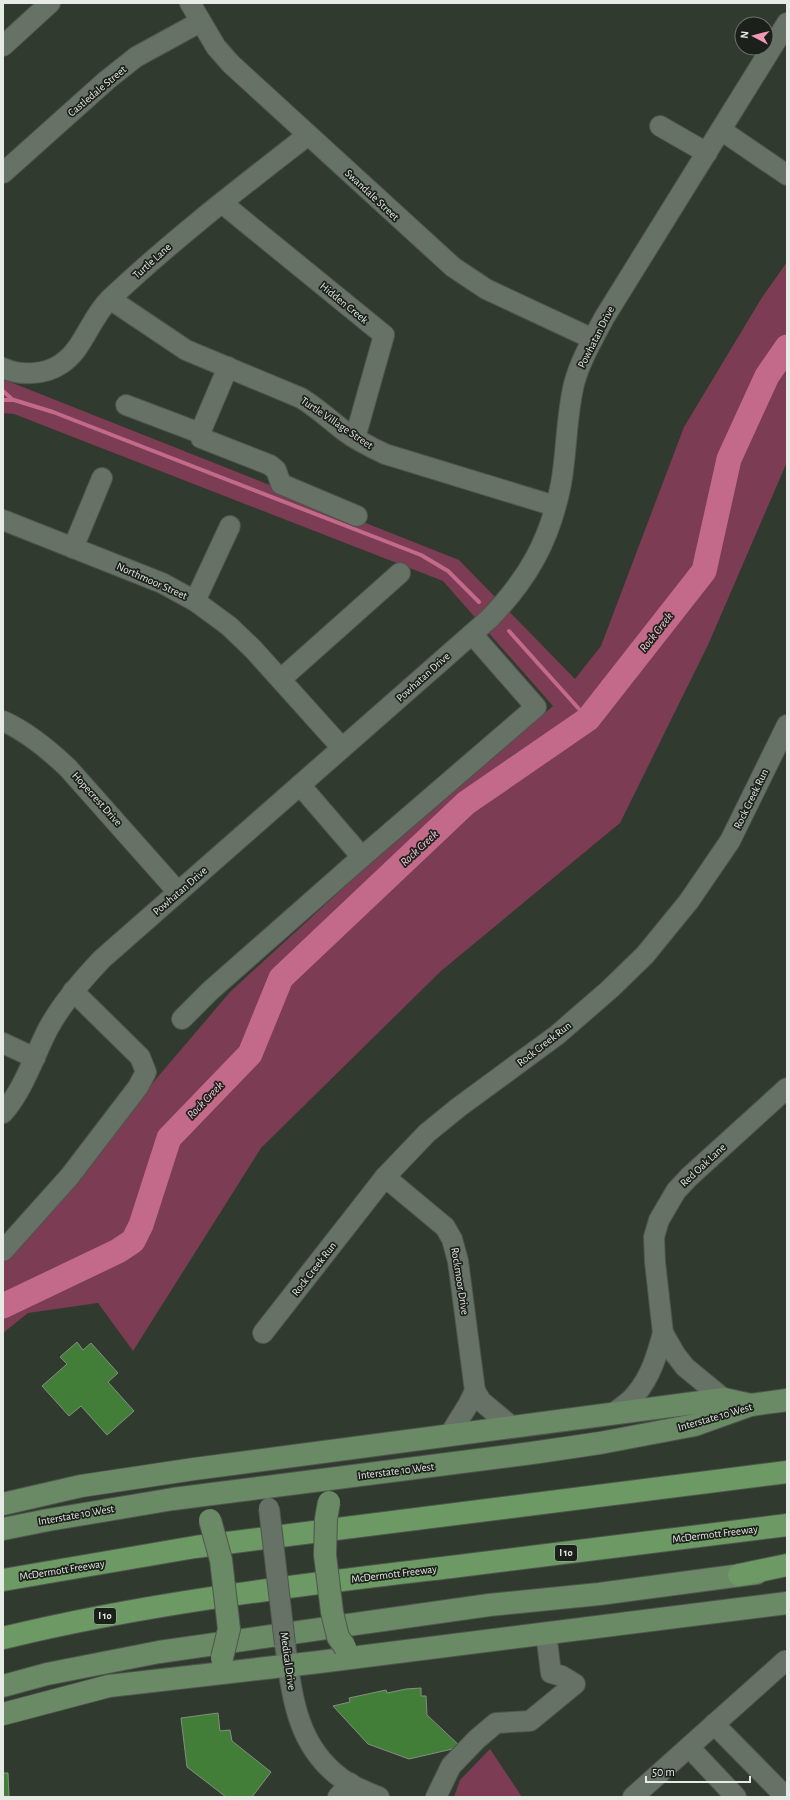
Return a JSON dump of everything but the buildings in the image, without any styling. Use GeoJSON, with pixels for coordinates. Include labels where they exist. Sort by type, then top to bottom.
{"type":"FeatureCollection","features":[{"type":"Feature","properties":{"kind":"highway","name":"McDermott Freeway"},"geometry":{"type":"LineString","coordinates":[[3,1580],[203,1546],[787,1472]]}},
{"type":"Feature","properties":{"kind":"highway","name":"McDermott Freeway"},"geometry":{"type":"LineString","coordinates":[[3,1638],[68,1622],[208,1599],[345,1580],[787,1525]]}},
{"type":"Feature","properties":{"kind":"highway"},"geometry":{"type":"LineString","coordinates":[[739,1575],[787,1565]]}},
{"type":"Feature","properties":{"kind":"main road"},"geometry":{"type":"LineString","coordinates":[[3,1504],[81,1486],[298,1454],[615,1412],[724,1399],[752,1405]]}},
{"type":"Feature","properties":{"kind":"main road","name":"Interstate 10 West"},"geometry":{"type":"LineString","coordinates":[[3,1529],[172,1499],[600,1443],[695,1425],[752,1405],[787,1400]]}},
{"type":"Feature","properties":{"kind":"main road"},"geometry":{"type":"LineString","coordinates":[[364,1475],[337,1491],[329,1502],[326,1519],[325,1555],[338,1637],[345,1647],[370,1656]]}},
{"type":"Feature","properties":{"kind":"main road"},"geometry":{"type":"LineString","coordinates":[[172,1499],[195,1507],[204,1513],[210,1520],[220,1560],[229,1628],[222,1658],[211,1669],[194,1677]]}},
{"type":"Feature","properties":{"kind":"main road"},"geometry":{"type":"LineString","coordinates":[[3,1686],[47,1674],[159,1652],[489,1605],[599,1594],[787,1570]]}},
{"type":"Feature","properties":{"kind":"main road"},"geometry":{"type":"LineString","coordinates":[[3,1714],[109,1686],[370,1656],[787,1603]]}},
{"type":"Feature","properties":{"kind":"street"},"geometry":{"type":"LineString","coordinates":[[3,46],[50,3]]}},
{"type":"Feature","properties":{"kind":"street","name":"Swandale Street"},"geometry":{"type":"LineString","coordinates":[[190,3],[216,47],[230,64],[453,268],[486,289],[593,340]]}},
{"type":"Feature","properties":{"kind":"street","name":"Castledale Street"},"geometry":{"type":"LineString","coordinates":[[3,173],[107,80],[136,57],[200,22]]}},
{"type":"Feature","properties":{"kind":"street","name":"Powhatan Drive"},"geometry":{"type":"LineString","coordinates":[[3,1113],[18,1091],[48,1029],[73,991],[102,959],[472,634],[508,598],[524,578],[537,556],[556,506],[561,483],[568,416],[574,383],[593,340],[604,318],[787,23]]}},
{"type":"Feature","properties":{"kind":"street"},"geometry":{"type":"LineString","coordinates":[[660,126],[707,153]]}},
{"type":"Feature","properties":{"kind":"street"},"geometry":{"type":"LineString","coordinates":[[721,130],[787,175]]}},
{"type":"Feature","properties":{"kind":"street","name":"Turtle Lane"},"geometry":{"type":"LineString","coordinates":[[3,368],[16,373],[29,374],[48,370],[60,365],[73,355],[90,325],[110,299],[172,242],[308,135]]}},
{"type":"Feature","properties":{"kind":"street","name":"Hidden Creek"},"geometry":{"type":"LineString","coordinates":[[222,202],[384,335],[355,438]]}},
{"type":"Feature","properties":{"kind":"street","name":"Turtle Village Street"},"geometry":{"type":"LineString","coordinates":[[110,299],[186,350],[301,398],[355,438],[385,454],[556,506]]}},
{"type":"Feature","properties":{"kind":"street"},"geometry":{"type":"LineString","coordinates":[[228,367],[200,433],[201,438],[270,465],[276,470],[281,484],[357,516]]}},
{"type":"Feature","properties":{"kind":"street"},"geometry":{"type":"LineString","coordinates":[[126,405],[200,433]]}},
{"type":"Feature","properties":{"kind":"street"},"geometry":{"type":"LineString","coordinates":[[73,548],[102,478]]}},
{"type":"Feature","properties":{"kind":"street","name":"Northmoor Street"},"geometry":{"type":"LineString","coordinates":[[3,520],[162,583],[195,601],[229,626],[253,648],[342,748]]}},
{"type":"Feature","properties":{"kind":"street"},"geometry":{"type":"LineString","coordinates":[[195,601],[230,526]]}},
{"type":"Feature","properties":{"kind":"street"},"geometry":{"type":"LineString","coordinates":[[281,679],[400,573]]}},
{"type":"Feature","properties":{"kind":"street"},"geometry":{"type":"LineString","coordinates":[[182,1019],[210,991],[362,857],[536,707],[472,634]]}},
{"type":"Feature","properties":{"kind":"street","name":"Hopecrest Drive"},"geometry":{"type":"LineString","coordinates":[[3,721],[29,736],[50,751],[68,768],[178,892]]}},
{"type":"Feature","properties":{"kind":"street","name":"Rock Creek Run"},"geometry":{"type":"LineString","coordinates":[[263,1333],[385,1177],[427,1133],[557,1035],[610,989],[644,955],[689,901],[730,841],[787,725]]}},
{"type":"Feature","properties":{"kind":"street"},"geometry":{"type":"LineString","coordinates":[[300,785],[362,857]]}},
{"type":"Feature","properties":{"kind":"street"},"geometry":{"type":"LineString","coordinates":[[3,1251],[70,1176],[138,1088],[146,1072],[140,1057],[73,991]]}},
{"type":"Feature","properties":{"kind":"street"},"geometry":{"type":"LineString","coordinates":[[3,1043],[35,1058]]}},
{"type":"Feature","properties":{"kind":"street","name":"Red Oak Lane"},"geometry":{"type":"LineString","coordinates":[[615,1412],[636,1394],[648,1376],[657,1356],[663,1333],[655,1262],[654,1237],[659,1220],[676,1191],[689,1177],[787,1088]]}},
{"type":"Feature","properties":{"kind":"street","name":"Rockmoor Drive"},"geometry":{"type":"LineString","coordinates":[[385,1177],[445,1227],[452,1239],[458,1261],[475,1391]]}},
{"type":"Feature","properties":{"kind":"street","name":"Red Oak Lane"},"geometry":{"type":"LineString","coordinates":[[663,1333],[675,1354],[685,1367],[724,1399]]}},
{"type":"Feature","properties":{"kind":"street"},"geometry":{"type":"LineString","coordinates":[[475,1391],[481,1401],[511,1426]]}},
{"type":"Feature","properties":{"kind":"street"},"geometry":{"type":"LineString","coordinates":[[450,1434],[475,1391]]}},
{"type":"Feature","properties":{"kind":"street","name":"Medical Drive"},"geometry":{"type":"LineString","coordinates":[[267,1486],[288,1666],[295,1709],[303,1731],[317,1755],[341,1778],[344,1790],[379,1797]]}},
{"type":"Feature","properties":{"kind":"street"},"geometry":{"type":"LineString","coordinates":[[436,1797],[451,1766],[477,1739],[496,1723],[530,1721],[575,1684],[562,1676],[551,1673],[546,1633]]}},
{"type":"Feature","properties":{"kind":"street"},"geometry":{"type":"LineString","coordinates":[[633,1797],[785,1661],[787,1662]]}},
{"type":"Feature","properties":{"kind":"street"},"geometry":{"type":"LineString","coordinates":[[714,1724],[779,1790]]}},
{"type":"Feature","properties":{"kind":"street"},"geometry":{"type":"LineString","coordinates":[[689,1747],[736,1797]]}},
{"type":"Feature","properties":{"kind":"shaded area"},"geometry":{"type":"Polygon","coordinates":[[[787,262],[787,462],[708,645],[620,823],[441,971],[261,1148],[133,1351],[98,1303],[28,1313],[3,1333],[3,1259],[230,992],[353,879],[553,706],[443,581],[14,414],[3,413],[3,378],[459,560],[575,679],[601,646],[684,427],[761,299],[787,262]]]}},
{"type":"Feature","properties":{"kind":"shaded area"},"geometry":{"type":"Polygon","coordinates":[[[490,1749],[522,1797],[454,1797],[460,1780],[490,1749]]]}},
{"type":"Feature","properties":{"kind":"waterway","name":"Rock Creek"},"geometry":{"type":"LineString","coordinates":[[3,1306],[118,1251],[133,1241],[141,1225],[169,1138],[250,1054],[281,978],[466,803],[588,719],[704,571],[729,459],[767,376],[787,347]]}},
{"type":"Feature","properties":{"kind":"waterway"},"geometry":{"type":"LineString","coordinates":[[3,391],[13,400]]}},
{"type":"Feature","properties":{"kind":"waterway"},"geometry":{"type":"LineString","coordinates":[[3,400],[14,400],[53,412],[421,555],[448,571],[479,602]]}},
{"type":"Feature","properties":{"kind":"waterway"},"geometry":{"type":"LineString","coordinates":[[509,631],[588,719]]}}]}
